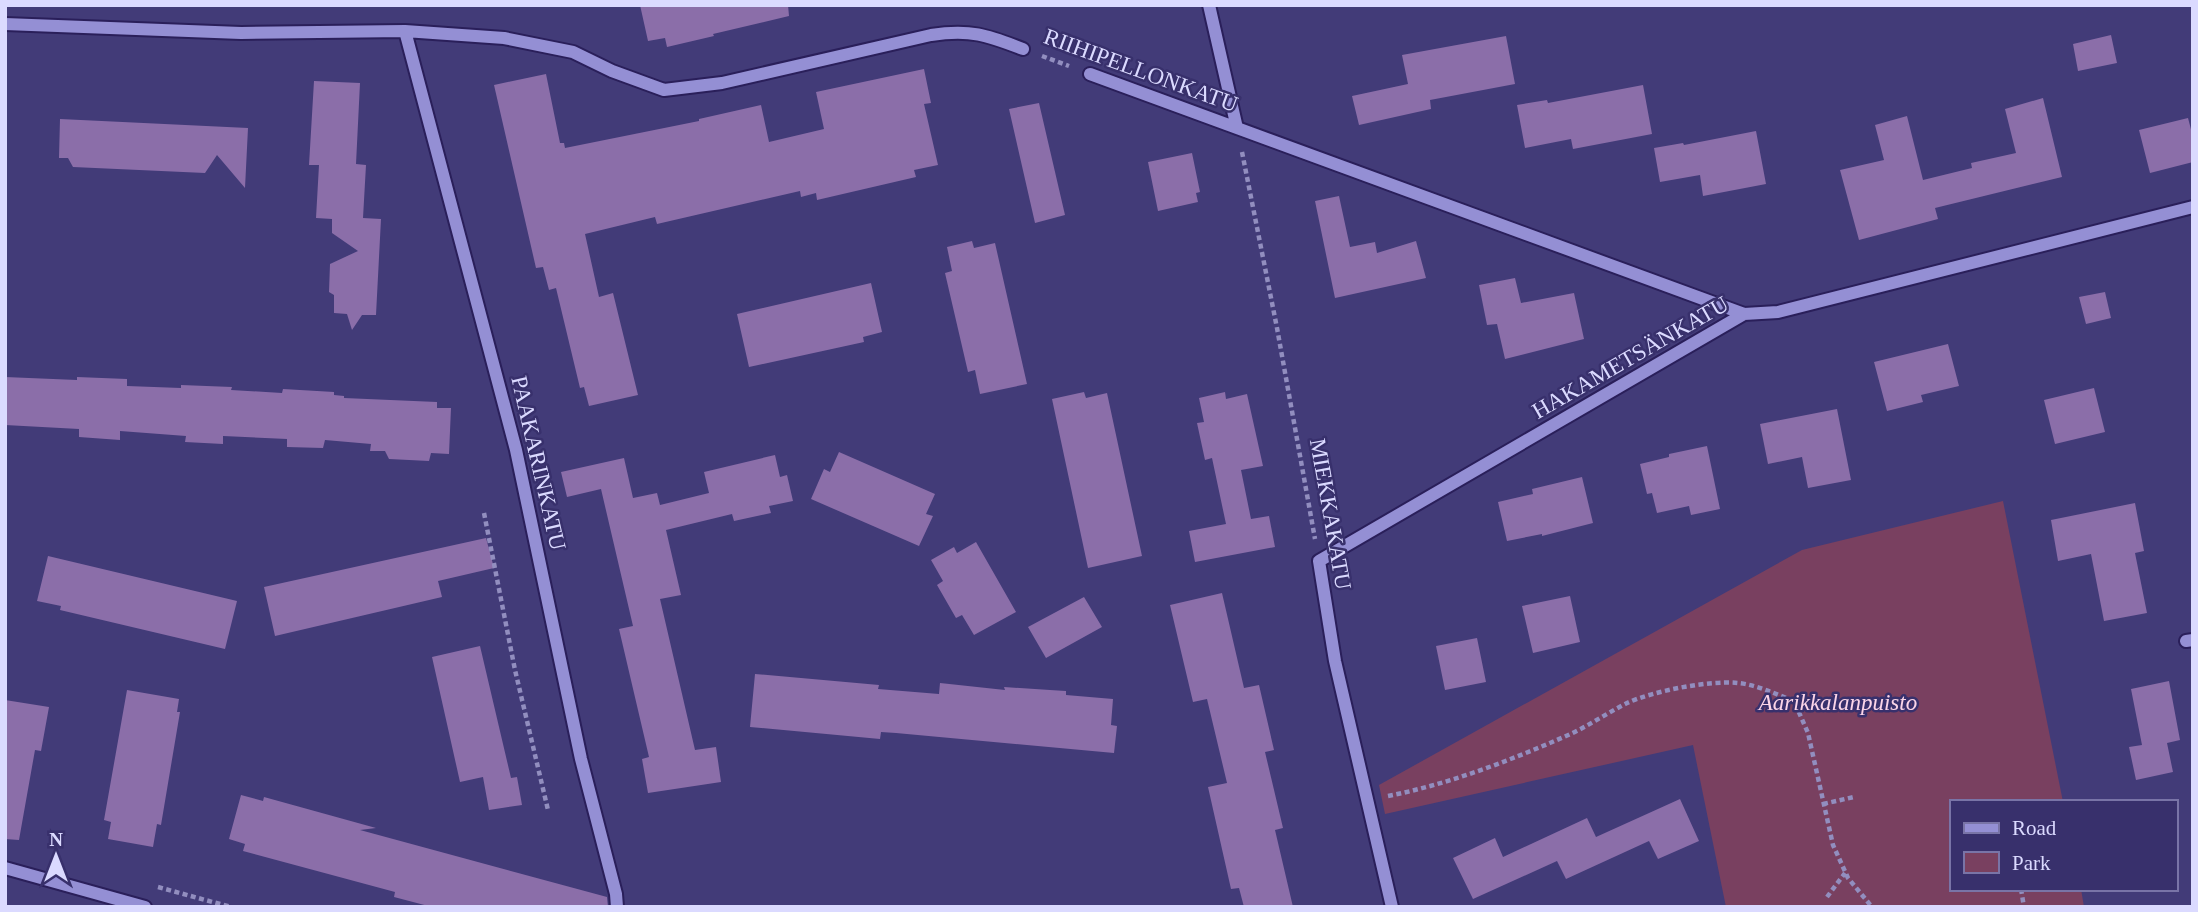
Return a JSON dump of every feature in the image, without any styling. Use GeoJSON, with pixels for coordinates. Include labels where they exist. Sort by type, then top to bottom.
{"type":"FeatureCollection","features":[{"type":"Feature","properties":{"kind":"street"},"geometry":{"type":"LineString","coordinates":[[1209,5],[1237,128]]}},
{"type":"Feature","properties":{"kind":"street","name":"RIIHIPELLONKATU"},"geometry":{"type":"LineString","coordinates":[[5,24],[241,33],[405,31],[504,38],[573,52],[612,71],[664,90],[722,83],[956,31],[991,36],[1023,49]]}},
{"type":"Feature","properties":{"kind":"street","name":"PAAKARINKATU"},"geometry":{"type":"LineString","coordinates":[[405,31],[516,450],[582,759],[617,907]]}},
{"type":"Feature","properties":{"kind":"street","name":"RIIHIPELLONKATU"},"geometry":{"type":"LineString","coordinates":[[1090,74],[1744,314]]}},
{"type":"Feature","properties":{"kind":"street","name":"HAKAMETSÄNKATU"},"geometry":{"type":"LineString","coordinates":[[1319,561],[1744,314],[1778,312],[2193,207]]}},
{"type":"Feature","properties":{"kind":"street","name":"MIEKKAKATU"},"geometry":{"type":"LineString","coordinates":[[1319,561],[1335,661],[1392,907]]}},
{"type":"Feature","properties":{"kind":"street"},"geometry":{"type":"LineString","coordinates":[[5,869],[145,907]]}},
{"type":"Feature","properties":{"kind":"path","name":"RIIHIPELLONKATU"},"geometry":{"type":"LineString","coordinates":[[1023,49],[1090,74]]}},
{"type":"Feature","properties":{"kind":"path","name":"MIEKKAKATU"},"geometry":{"type":"LineString","coordinates":[[1237,128],[1319,561]]}},
{"type":"Feature","properties":{"kind":"path"},"geometry":{"type":"LineString","coordinates":[[484,513],[515,670],[548,810]]}},
{"type":"Feature","properties":{"kind":"path"},"geometry":{"type":"LineString","coordinates":[[1368,800],[1422,789],[1486,768],[1568,735],[1631,701],[1670,690],[1718,682],[1739,683],[1760,687],[1794,701],[1838,704]]}},
{"type":"Feature","properties":{"kind":"path"},"geometry":{"type":"LineString","coordinates":[[1794,701],[1808,733],[1833,845],[1846,872],[1872,907]]}},
{"type":"Feature","properties":{"kind":"path"},"geometry":{"type":"LineString","coordinates":[[1823,804],[1854,797]]}},
{"type":"Feature","properties":{"kind":"path"},"geometry":{"type":"LineString","coordinates":[[1827,897],[1846,872]]}},
{"type":"Feature","properties":{"kind":"green space","name":"Aarikkalanpuisto"},"geometry":{"type":"Polygon","coordinates":[[[2003,501],[2063,800],[1950,800],[1950,891],[2081,891],[2084,907],[1726,907],[1693,745],[1385,814],[1379,785],[1802,550],[2003,501]]]}},
{"type":"Feature","properties":{"kind":"building"},"geometry":{"type":"Polygon","coordinates":[[[640,5],[788,5],[789,16],[667,47],[665,38],[648,41],[640,5]]]}},
{"type":"Feature","properties":{"kind":"building"},"geometry":{"type":"Polygon","coordinates":[[[2111,35],[2117,63],[2078,71],[2073,44],[2111,35]]]}},
{"type":"Feature","properties":{"kind":"building"},"geometry":{"type":"Polygon","coordinates":[[[1506,36],[1515,84],[1430,100],[1431,109],[1359,125],[1352,96],[1408,84],[1402,55],[1506,36]]]}},
{"type":"Feature","properties":{"kind":"building"},"geometry":{"type":"Polygon","coordinates":[[[924,69],[931,103],[924,104],[938,165],[914,170],[916,177],[817,200],[816,193],[801,197],[800,191],[657,224],[655,217],[585,234],[599,297],[613,293],[638,395],[589,406],[584,387],[580,388],[556,288],[549,290],[543,267],[536,268],[494,85],[546,74],[560,143],[564,143],[565,148],[699,121],[761,105],[769,142],[824,129],[816,92],[924,69]]]}},
{"type":"Feature","properties":{"kind":"building"},"geometry":{"type":"Polygon","coordinates":[[[314,81],[360,83],[356,164],[366,165],[363,218],[381,219],[376,315],[362,315],[352,330],[347,314],[334,313],[334,295],[329,292],[330,264],[358,251],[332,233],[332,219],[316,218],[319,165],[309,165],[314,81]]]}},
{"type":"Feature","properties":{"kind":"building"},"geometry":{"type":"Polygon","coordinates":[[[1643,85],[1652,134],[1573,149],[1571,139],[1525,148],[1517,105],[1547,100],[1548,103],[1643,85]]]}},
{"type":"Feature","properties":{"kind":"building"},"geometry":{"type":"Polygon","coordinates":[[[2043,98],[2062,177],[1935,208],[1938,219],[1859,240],[1840,170],[1884,160],[1875,125],[1907,116],[1923,180],[1972,168],[1971,163],[2016,153],[2005,109],[2043,98]]]}},
{"type":"Feature","properties":{"kind":"building"},"geometry":{"type":"Polygon","coordinates":[[[1039,103],[1065,215],[1035,223],[1009,109],[1039,103]]]}},
{"type":"Feature","properties":{"kind":"building"},"geometry":{"type":"Polygon","coordinates":[[[2188,118],[2193,137],[2193,162],[2150,173],[2139,130],[2188,118]]]}},
{"type":"Feature","properties":{"kind":"building"},"geometry":{"type":"Polygon","coordinates":[[[60,119],[248,128],[245,188],[217,155],[205,173],[73,167],[68,158],[59,158],[60,119]]]}},
{"type":"Feature","properties":{"kind":"building"},"geometry":{"type":"Polygon","coordinates":[[[1756,131],[1766,184],[1703,196],[1700,175],[1660,182],[1654,148],[1756,131]]]}},
{"type":"Feature","properties":{"kind":"building"},"geometry":{"type":"Polygon","coordinates":[[[1192,153],[1200,192],[1196,193],[1198,202],[1158,211],[1148,162],[1192,153]]]}},
{"type":"Feature","properties":{"kind":"building"},"geometry":{"type":"Polygon","coordinates":[[[1339,196],[1350,247],[1375,242],[1377,253],[1416,241],[1426,278],[1335,298],[1315,201],[1339,196]]]}},
{"type":"Feature","properties":{"kind":"building"},"geometry":{"type":"Polygon","coordinates":[[[972,241],[974,248],[995,243],[1027,384],[980,394],[975,370],[968,372],[945,273],[952,271],[947,247],[972,241]]]}},
{"type":"Feature","properties":{"kind":"building"},"geometry":{"type":"Polygon","coordinates":[[[1515,278],[1521,303],[1574,293],[1584,339],[1505,359],[1497,324],[1487,325],[1479,285],[1515,278]]]}},
{"type":"Feature","properties":{"kind":"building"},"geometry":{"type":"Polygon","coordinates":[[[871,283],[882,332],[863,337],[864,342],[749,367],[737,314],[871,283]]]}},
{"type":"Feature","properties":{"kind":"building"},"geometry":{"type":"Polygon","coordinates":[[[2105,292],[2111,318],[2086,324],[2079,297],[2105,292]]]}},
{"type":"Feature","properties":{"kind":"building"},"geometry":{"type":"Polygon","coordinates":[[[1948,344],[1959,386],[1921,395],[1923,402],[1887,411],[1874,362],[1948,344]]]}},
{"type":"Feature","properties":{"kind":"building"},"geometry":{"type":"Polygon","coordinates":[[[5,377],[127,379],[127,386],[232,387],[231,390],[282,393],[283,389],[334,392],[334,395],[344,398],[437,402],[437,408],[451,408],[449,454],[431,453],[429,461],[389,459],[385,451],[370,451],[371,444],[325,440],[323,448],[287,447],[287,439],[223,436],[223,444],[185,442],[186,436],[120,431],[120,440],[79,437],[79,429],[5,425],[5,377]]]}},
{"type":"Feature","properties":{"kind":"building"},"geometry":{"type":"Polygon","coordinates":[[[2094,388],[2105,432],[2055,444],[2044,400],[2094,388]]]}},
{"type":"Feature","properties":{"kind":"building"},"geometry":{"type":"Polygon","coordinates":[[[1084,392],[1086,398],[1107,393],[1142,556],[1088,568],[1052,399],[1084,392]]]}},
{"type":"Feature","properties":{"kind":"building"},"geometry":{"type":"Polygon","coordinates":[[[1225,392],[1226,399],[1247,394],[1263,466],[1241,470],[1251,519],[1269,516],[1275,547],[1195,562],[1189,531],[1226,524],[1212,458],[1205,460],[1197,423],[1204,422],[1199,398],[1225,392]]]}},
{"type":"Feature","properties":{"kind":"building"},"geometry":{"type":"Polygon","coordinates":[[[1837,409],[1851,480],[1808,488],[1802,457],[1768,464],[1760,424],[1837,409]]]}},
{"type":"Feature","properties":{"kind":"building"},"geometry":{"type":"Polygon","coordinates":[[[1707,446],[1720,509],[1691,515],[1689,506],[1657,513],[1652,493],[1647,494],[1640,464],[1669,457],[1669,454],[1707,446]]]}},
{"type":"Feature","properties":{"kind":"building"},"geometry":{"type":"Polygon","coordinates":[[[839,452],[935,494],[926,514],[933,516],[919,546],[811,499],[824,469],[830,472],[839,452]]]}},
{"type":"Feature","properties":{"kind":"building"},"geometry":{"type":"Polygon","coordinates":[[[775,455],[780,477],[787,475],[793,501],[769,506],[771,513],[734,521],[732,514],[666,530],[681,595],[660,599],[695,750],[716,747],[721,782],[648,793],[642,759],[649,757],[619,629],[633,626],[601,489],[567,497],[561,472],[624,458],[633,498],[657,493],[660,505],[709,493],[704,472],[775,455]]]}},
{"type":"Feature","properties":{"kind":"building"},"geometry":{"type":"Polygon","coordinates":[[[1582,477],[1593,523],[1542,536],[1507,541],[1498,502],[1533,494],[1532,489],[1582,477]]]}},
{"type":"Feature","properties":{"kind":"building"},"geometry":{"type":"Polygon","coordinates":[[[2135,503],[2144,551],[2135,553],[2147,613],[2104,621],[2091,554],[2058,561],[2051,520],[2135,503]]]}},
{"type":"Feature","properties":{"kind":"building"},"geometry":{"type":"Polygon","coordinates":[[[486,538],[494,568],[438,581],[442,597],[275,636],[264,587],[486,538]]]}},
{"type":"Feature","properties":{"kind":"building"},"geometry":{"type":"Polygon","coordinates":[[[976,542],[1016,612],[974,635],[962,615],[956,618],[937,585],[943,581],[931,560],[954,547],[957,553],[976,542]]]}},
{"type":"Feature","properties":{"kind":"building"},"geometry":{"type":"Polygon","coordinates":[[[48,556],[237,601],[225,649],[60,610],[61,606],[37,601],[48,556]]]}},
{"type":"Feature","properties":{"kind":"building"},"geometry":{"type":"Polygon","coordinates":[[[1222,593],[1244,688],[1259,685],[1274,750],[1265,752],[1283,828],[1275,830],[1293,907],[1244,907],[1239,888],[1231,889],[1208,787],[1227,783],[1207,699],[1193,702],[1170,605],[1222,593]]]}},
{"type":"Feature","properties":{"kind":"building"},"geometry":{"type":"Polygon","coordinates":[[[1570,596],[1580,642],[1533,653],[1522,606],[1570,596]]]}},
{"type":"Feature","properties":{"kind":"building"},"geometry":{"type":"Polygon","coordinates":[[[1084,597],[1102,627],[1046,658],[1028,627],[1084,597]]]}},
{"type":"Feature","properties":{"kind":"building"},"geometry":{"type":"Polygon","coordinates":[[[1477,638],[1486,682],[1445,690],[1436,646],[1477,638]]]}},
{"type":"Feature","properties":{"kind":"building"},"geometry":{"type":"Polygon","coordinates":[[[480,646],[511,778],[517,777],[522,805],[489,810],[483,777],[460,782],[432,657],[480,646]]]}},
{"type":"Feature","properties":{"kind":"building"},"geometry":{"type":"Polygon","coordinates":[[[755,674],[879,685],[878,689],[939,694],[940,683],[1005,690],[1004,687],[1066,691],[1066,695],[1113,699],[1111,725],[1117,726],[1114,753],[896,733],[881,732],[880,739],[750,727],[755,674]]]}},
{"type":"Feature","properties":{"kind":"building"},"geometry":{"type":"Polygon","coordinates":[[[2169,681],[2180,740],[2167,743],[2173,772],[2136,780],[2129,747],[2142,745],[2131,689],[2169,681]]]}},
{"type":"Feature","properties":{"kind":"building"},"geometry":{"type":"Polygon","coordinates":[[[127,690],[179,699],[177,712],[180,712],[161,825],[157,824],[153,847],[108,839],[111,822],[104,820],[127,690]]]}},
{"type":"Feature","properties":{"kind":"building"},"geometry":{"type":"Polygon","coordinates":[[[5,700],[49,707],[41,751],[35,750],[19,840],[5,839],[5,700]]]}},
{"type":"Feature","properties":{"kind":"building"},"geometry":{"type":"Polygon","coordinates":[[[241,795],[263,801],[264,797],[376,828],[360,830],[607,897],[608,907],[432,907],[394,897],[395,892],[243,851],[245,844],[229,839],[241,795]]]}},
{"type":"Feature","properties":{"kind":"building"},"geometry":{"type":"Polygon","coordinates":[[[1680,799],[1699,841],[1658,859],[1649,841],[1566,879],[1557,861],[1473,899],[1453,858],[1495,838],[1503,857],[1587,818],[1596,837],[1680,799]]]}}]}
